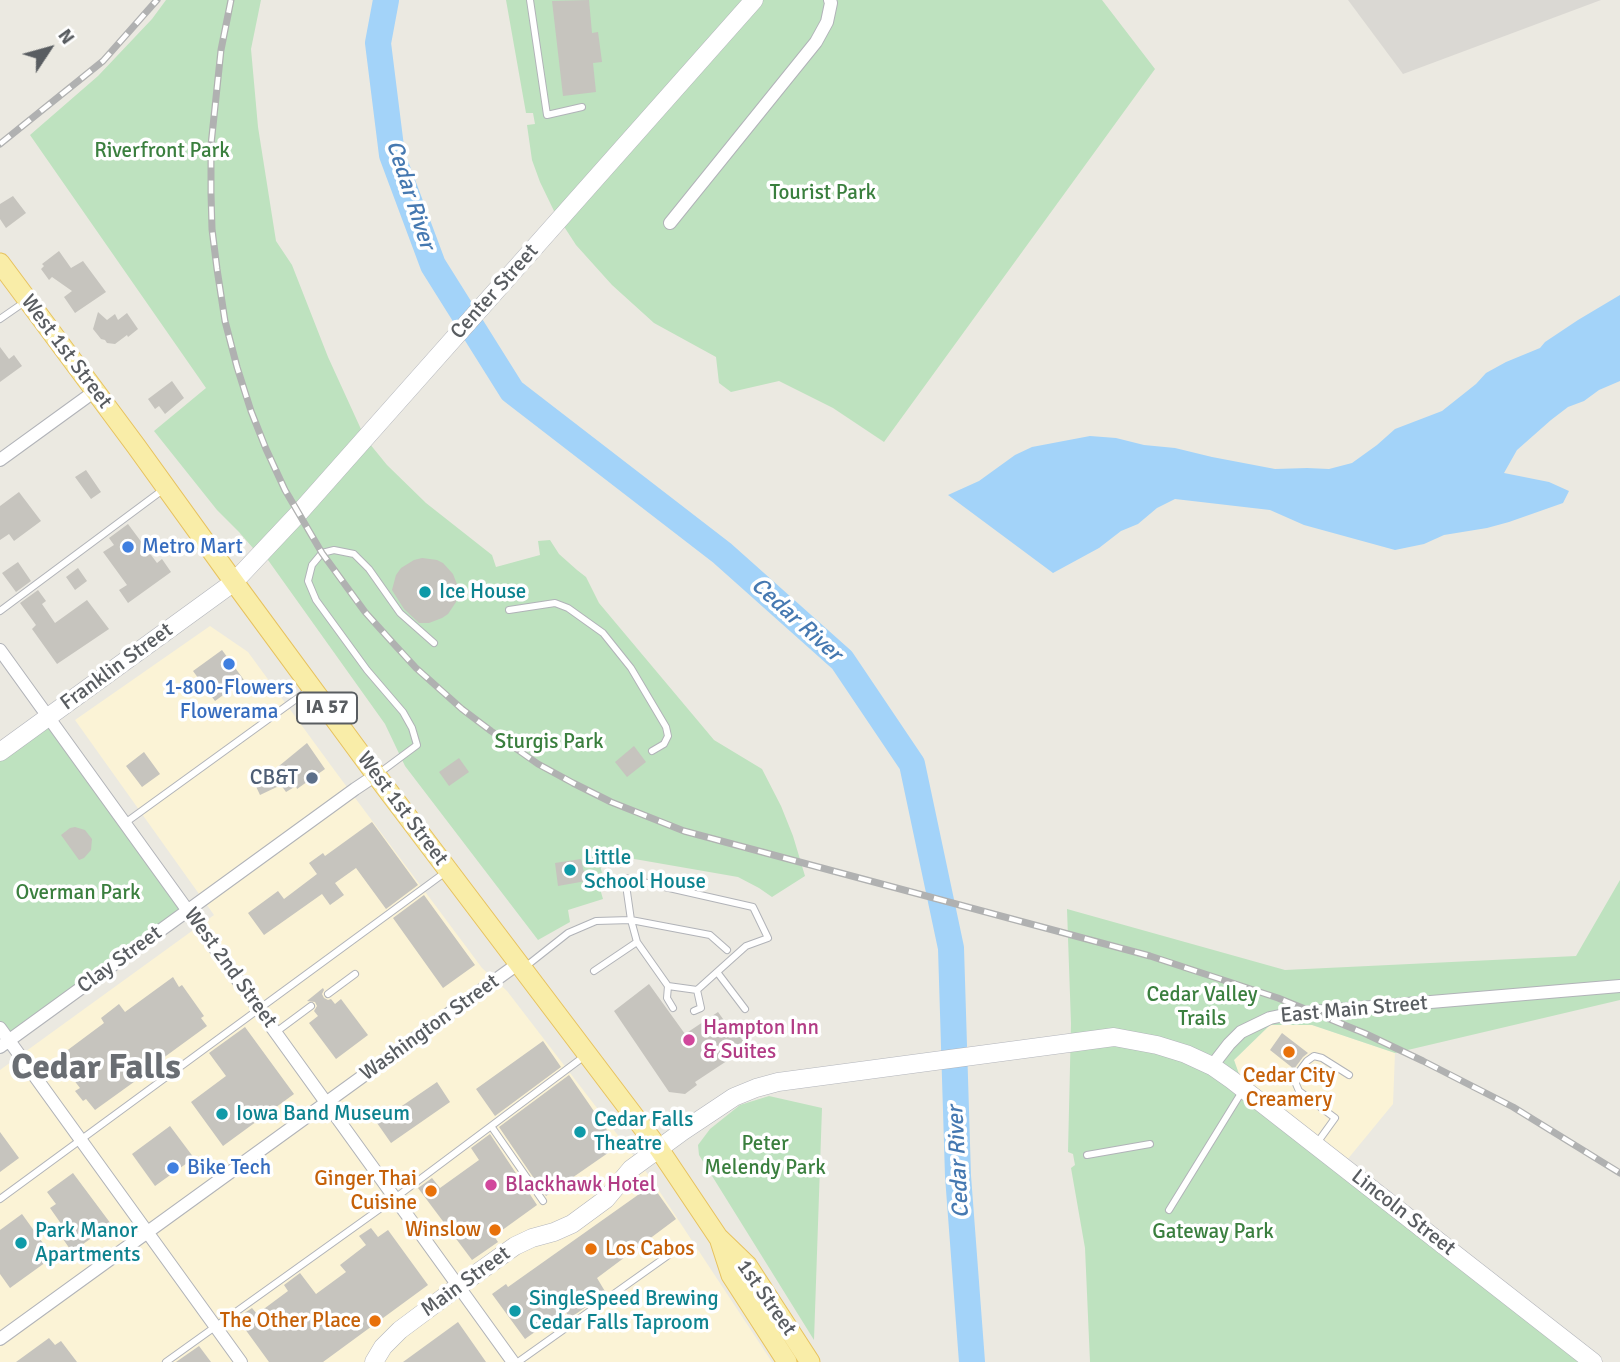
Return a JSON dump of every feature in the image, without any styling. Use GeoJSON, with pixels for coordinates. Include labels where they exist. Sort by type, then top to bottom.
{"type":"FeatureCollection","features":[{"type":"Feature","properties":{"kind":"main road","name":"Center Street"},"geometry":{"type":"LineString","coordinates":[[234,582],[337,470],[754,0]]}},
{"type":"Feature","properties":{"kind":"main road","name":"West 1st Street"},"geometry":{"type":"LineString","coordinates":[[0,262],[376,775],[659,1149]]}},
{"type":"Feature","properties":{"kind":"main road","name":"Franklin Street"},"geometry":{"type":"LineString","coordinates":[[0,752],[234,582]]}},
{"type":"Feature","properties":{"kind":"main road","name":"Main Street"},"geometry":{"type":"LineString","coordinates":[[374,1362],[400,1330],[459,1286],[515,1246],[572,1224],[606,1199],[631,1170],[659,1149],[734,1097],[756,1088],[778,1082],[1114,1037],[1129,1038],[1186,1054],[1212,1066]]}},
{"type":"Feature","properties":{"kind":"main road","name":"Lincoln Street"},"geometry":{"type":"LineString","coordinates":[[1212,1066],[1244,1088],[1593,1362]]}},
{"type":"Feature","properties":{"kind":"main road","name":"1st Street"},"geometry":{"type":"LineString","coordinates":[[659,1149],[718,1237],[747,1265],[810,1362]]}},
{"type":"Feature","properties":{"kind":"main road","name":"1st Street"},"geometry":{"type":"LineString","coordinates":[[718,1237],[730,1275],[787,1362]]}},
{"type":"Feature","properties":{"kind":"street"},"geometry":{"type":"LineString","coordinates":[[670,223],[816,42],[827,22],[830,0]]}},
{"type":"Feature","properties":{"kind":"street"},"geometry":{"type":"LineString","coordinates":[[0,460],[95,391]]}},
{"type":"Feature","properties":{"kind":"street","name":"West 2nd Street"},"geometry":{"type":"LineString","coordinates":[[0,650],[516,1362]]}},
{"type":"Feature","properties":{"kind":"street","name":"Clay Street"},"geometry":{"type":"LineString","coordinates":[[4,1044],[376,775]]}},
{"type":"Feature","properties":{"kind":"street","name":"Washington Street"},"geometry":{"type":"LineString","coordinates":[[0,1339],[327,1102],[521,966]]}},
{"type":"Feature","properties":{"kind":"street","name":"East Main Street"},"geometry":{"type":"LineString","coordinates":[[1212,1066],[1241,1032],[1279,1016],[1620,986]]}},
{"type":"Feature","properties":{"kind":"street"},"geometry":{"type":"LineString","coordinates":[[0,1028],[4,1044],[81,1140],[241,1362]]}},
{"type":"Feature","properties":{"kind":"lane"},"geometry":{"type":"LineString","coordinates":[[530,0],[543,116],[582,107]]}},
{"type":"Feature","properties":{"kind":"lane"},"geometry":{"type":"LineString","coordinates":[[0,319],[27,299]]}},
{"type":"Feature","properties":{"kind":"lane"},"geometry":{"type":"LineString","coordinates":[[0,611],[166,488]]}},
{"type":"Feature","properties":{"kind":"lane"},"geometry":{"type":"LineString","coordinates":[[376,775],[417,745],[412,728],[403,712],[367,670],[316,600],[309,581],[312,565],[322,553],[334,550],[354,554],[369,569],[400,613],[434,643]]}},
{"type":"Feature","properties":{"kind":"lane"},"geometry":{"type":"LineString","coordinates":[[509,610],[555,603],[568,608],[603,633],[631,668],[666,727],[668,736],[664,744],[653,751]]}},
{"type":"Feature","properties":{"kind":"lane"},"geometry":{"type":"LineString","coordinates":[[125,822],[312,688]]}},
{"type":"Feature","properties":{"kind":"lane"},"geometry":{"type":"LineString","coordinates":[[0,1199],[449,870]]}},
{"type":"Feature","properties":{"kind":"lane"},"geometry":{"type":"LineString","coordinates":[[668,986],[697,990],[746,946],[768,938],[753,906],[625,878],[637,942],[668,986],[667,998],[673,1008]]}},
{"type":"Feature","properties":{"kind":"lane"},"geometry":{"type":"LineString","coordinates":[[521,966],[568,933],[596,921],[631,920],[710,935],[727,950]]}},
{"type":"Feature","properties":{"kind":"lane"},"geometry":{"type":"LineString","coordinates":[[594,971],[637,942]]}},
{"type":"Feature","properties":{"kind":"lane"},"geometry":{"type":"LineString","coordinates":[[717,972],[745,1009]]}},
{"type":"Feature","properties":{"kind":"lane"},"geometry":{"type":"LineString","coordinates":[[328,994],[355,974]]}},
{"type":"Feature","properties":{"kind":"lane"},"geometry":{"type":"LineString","coordinates":[[694,1011],[701,1008],[697,990]]}},
{"type":"Feature","properties":{"kind":"lane"},"geometry":{"type":"LineString","coordinates":[[276,1032],[311,1006]]}},
{"type":"Feature","properties":{"kind":"lane"},"geometry":{"type":"LineString","coordinates":[[166,1362],[395,1198],[588,1054]]}},
{"type":"Feature","properties":{"kind":"lane"},"geometry":{"type":"LineString","coordinates":[[1316,1145],[1335,1118],[1299,1091],[1296,1084],[1298,1073],[1307,1060],[1314,1056],[1349,1075]]}},
{"type":"Feature","properties":{"kind":"lane"},"geometry":{"type":"LineString","coordinates":[[1169,1210],[1244,1088]]}},
{"type":"Feature","properties":{"kind":"lane"},"geometry":{"type":"LineString","coordinates":[[491,1126],[543,1201]]}},
{"type":"Feature","properties":{"kind":"lane"},"geometry":{"type":"LineString","coordinates":[[1087,1155],[1150,1144]]}},
{"type":"Feature","properties":{"kind":"lane"},"geometry":{"type":"LineString","coordinates":[[516,1362],[670,1254]]}},
{"type":"Feature","properties":{"kind":"shaded area"},"geometry":{"type":"Polygon","coordinates":[[[1348,0],[1601,0],[1403,74],[1348,0]]]}},
{"type":"Feature","properties":{"kind":"shaded area"},"geometry":{"type":"Polygon","coordinates":[[[210,626],[248,652],[482,968],[507,991],[650,1177],[772,1362],[0,1362],[0,1070],[214,915],[75,720],[210,626]]]}},
{"type":"Feature","properties":{"kind":"shaded area"},"geometry":{"type":"Polygon","coordinates":[[[1270,1025],[1312,1025],[1395,1053],[1393,1104],[1342,1166],[1244,1089],[1234,1060],[1270,1025]]]}},
{"type":"Feature","properties":{"kind":"green space"},"geometry":{"type":"Polygon","coordinates":[[[166,0],[261,0],[251,49],[258,127],[276,241],[292,265],[328,357],[365,438],[387,465],[426,503],[492,555],[496,567],[540,555],[538,541],[550,540],[559,554],[586,577],[599,603],[714,740],[762,769],[781,806],[805,876],[772,897],[738,877],[623,857],[621,868],[618,867],[615,855],[599,861],[602,873],[596,875],[603,899],[568,910],[570,922],[538,940],[405,766],[385,724],[263,553],[259,555],[217,510],[154,431],[206,388],[30,135],[98,76],[152,19],[166,0]]]}},
{"type":"Feature","properties":{"kind":"green space","name":"Tourist Park"},"geometry":{"type":"Polygon","coordinates":[[[506,0],[1102,0],[1155,69],[884,442],[833,408],[779,381],[731,392],[719,383],[716,357],[654,323],[612,285],[576,245],[554,211],[532,160],[527,125],[535,124],[533,113],[526,113],[506,0]]]}},
{"type":"Feature","properties":{"kind":"green space","name":"Overman Park"},"geometry":{"type":"Polygon","coordinates":[[[48,717],[188,911],[9,1040],[0,1028],[0,752],[48,717]]]}},
{"type":"Feature","properties":{"kind":"green space","name":"Gateway Park"},"geometry":{"type":"Polygon","coordinates":[[[1620,880],[1620,1000],[1395,1053],[1312,1025],[1270,1025],[1234,1060],[1244,1088],[1593,1362],[1090,1362],[1085,1248],[1071,1168],[1075,1165],[1073,1154],[1068,1152],[1071,1024],[1067,909],[1285,970],[1576,956],[1620,880]]]}},
{"type":"Feature","properties":{"kind":"green space","name":"Peter Melendy Park"},"geometry":{"type":"Polygon","coordinates":[[[769,1096],[822,1108],[814,1340],[699,1155],[698,1145],[710,1129],[740,1105],[769,1096]]]}},
{"type":"Feature","properties":{"kind":"water"},"geometry":{"type":"Polygon","coordinates":[[[1620,295],[1620,381],[1568,407],[1551,420],[1517,450],[1504,473],[1549,482],[1569,491],[1563,503],[1509,522],[1444,535],[1424,544],[1395,550],[1304,525],[1270,510],[1175,499],[1157,508],[1138,524],[1121,531],[1099,548],[1053,573],[948,495],[979,481],[1015,455],[1032,447],[1090,436],[1175,448],[1275,469],[1329,469],[1352,463],[1395,429],[1442,411],[1486,373],[1540,348],[1578,320],[1620,295]]]}},
{"type":"Feature","properties":{"kind":"building"},"geometry":{"type":"Polygon","coordinates":[[[589,0],[592,33],[598,32],[602,62],[593,63],[596,92],[563,96],[552,1],[589,0]]]}},
{"type":"Feature","properties":{"kind":"building"},"geometry":{"type":"Polygon","coordinates":[[[13,196],[26,213],[6,228],[0,219],[0,204],[13,196]]]}},
{"type":"Feature","properties":{"kind":"building"},"geometry":{"type":"Polygon","coordinates":[[[59,251],[71,268],[83,261],[106,292],[75,313],[64,297],[72,291],[52,277],[49,280],[41,269],[44,266],[42,264],[59,251]]]}},
{"type":"Feature","properties":{"kind":"building"},"geometry":{"type":"Polygon","coordinates":[[[98,312],[107,320],[115,314],[118,320],[127,313],[138,329],[115,344],[107,343],[93,329],[98,312]]]}},
{"type":"Feature","properties":{"kind":"building"},"geometry":{"type":"Polygon","coordinates":[[[0,347],[9,359],[14,355],[22,366],[0,382],[0,347]]]}},
{"type":"Feature","properties":{"kind":"building"},"geometry":{"type":"Polygon","coordinates":[[[172,381],[184,398],[165,414],[159,406],[155,409],[148,399],[172,381]]]}},
{"type":"Feature","properties":{"kind":"building"},"geometry":{"type":"Polygon","coordinates":[[[86,470],[101,492],[91,499],[75,477],[86,470]]]}},
{"type":"Feature","properties":{"kind":"building"},"geometry":{"type":"Polygon","coordinates":[[[19,492],[41,521],[14,541],[9,534],[0,540],[0,506],[19,492]]]}},
{"type":"Feature","properties":{"kind":"building"},"geometry":{"type":"Polygon","coordinates":[[[128,524],[157,563],[162,559],[171,572],[128,603],[119,590],[127,585],[103,552],[114,545],[109,538],[128,524]]]}},
{"type":"Feature","properties":{"kind":"building","name":"Ice House"},"geometry":{"type":"Polygon","coordinates":[[[422,558],[443,563],[453,574],[458,587],[456,602],[448,614],[429,623],[419,623],[404,609],[392,590],[401,568],[422,558]]]}},
{"type":"Feature","properties":{"kind":"building"},"geometry":{"type":"Polygon","coordinates":[[[18,562],[31,581],[16,592],[2,573],[18,562]]]}},
{"type":"Feature","properties":{"kind":"building"},"geometry":{"type":"Polygon","coordinates":[[[78,568],[87,581],[75,590],[66,577],[78,568]]]}},
{"type":"Feature","properties":{"kind":"building"},"geometry":{"type":"Polygon","coordinates":[[[38,590],[46,601],[42,604],[55,623],[87,600],[109,629],[57,664],[32,629],[36,625],[20,603],[38,590]]]}},
{"type":"Feature","properties":{"kind":"building"},"geometry":{"type":"Polygon","coordinates":[[[222,650],[244,680],[215,701],[193,671],[222,650]]]}},
{"type":"Feature","properties":{"kind":"building"},"geometry":{"type":"Polygon","coordinates":[[[307,743],[325,769],[297,789],[296,786],[286,792],[281,785],[260,795],[253,780],[268,775],[307,743]]]}},
{"type":"Feature","properties":{"kind":"building"},"geometry":{"type":"Polygon","coordinates":[[[634,746],[646,762],[627,777],[615,762],[634,746]]]}},
{"type":"Feature","properties":{"kind":"building"},"geometry":{"type":"Polygon","coordinates":[[[144,752],[160,774],[142,787],[126,766],[144,752]]]}},
{"type":"Feature","properties":{"kind":"building"},"geometry":{"type":"Polygon","coordinates":[[[459,758],[469,772],[449,786],[439,772],[459,758]]]}},
{"type":"Feature","properties":{"kind":"building"},"geometry":{"type":"Polygon","coordinates":[[[372,822],[418,885],[386,909],[356,868],[335,883],[344,895],[330,905],[322,894],[264,935],[248,913],[278,891],[284,899],[317,874],[309,863],[323,853],[325,856],[372,822]]]}},
{"type":"Feature","properties":{"kind":"building"},"geometry":{"type":"Polygon","coordinates":[[[75,827],[85,830],[92,839],[91,850],[79,860],[61,835],[75,827]]]}},
{"type":"Feature","properties":{"kind":"building","name":"Little School House"},"geometry":{"type":"Polygon","coordinates":[[[581,859],[586,881],[558,886],[555,863],[581,859]]]}},
{"type":"Feature","properties":{"kind":"building"},"geometry":{"type":"Polygon","coordinates":[[[424,895],[475,965],[443,988],[393,918],[424,895]]]}},
{"type":"Feature","properties":{"kind":"building"},"geometry":{"type":"Polygon","coordinates":[[[173,977],[204,1016],[201,1018],[207,1026],[95,1110],[75,1091],[80,1088],[57,1058],[104,1023],[101,1018],[119,1004],[125,1012],[173,977]]]}},
{"type":"Feature","properties":{"kind":"building","name":"Hampton Inn & Suites"},"geometry":{"type":"Polygon","coordinates":[[[649,984],[685,1034],[718,1012],[748,1047],[695,1082],[697,1085],[685,1094],[669,1092],[614,1011],[649,984]]]}},
{"type":"Feature","properties":{"kind":"building"},"geometry":{"type":"Polygon","coordinates":[[[323,988],[324,998],[331,999],[335,1004],[341,999],[368,1035],[336,1059],[309,1023],[318,1016],[314,1011],[317,1006],[315,1002],[307,1001],[323,988]]]}},
{"type":"Feature","properties":{"kind":"building"},"geometry":{"type":"Polygon","coordinates":[[[245,1027],[294,1094],[223,1146],[191,1102],[226,1076],[209,1053],[245,1027]]]}},
{"type":"Feature","properties":{"kind":"building","name":"Cedar City Creamery"},"geometry":{"type":"Polygon","coordinates":[[[1282,1033],[1308,1053],[1294,1069],[1270,1050],[1282,1033]]]}},
{"type":"Feature","properties":{"kind":"building"},"geometry":{"type":"Polygon","coordinates":[[[543,1041],[561,1067],[495,1116],[476,1089],[543,1041]]]}},
{"type":"Feature","properties":{"kind":"building"},"geometry":{"type":"Polygon","coordinates":[[[569,1075],[618,1146],[546,1196],[499,1127],[569,1075]]]}},
{"type":"Feature","properties":{"kind":"building"},"geometry":{"type":"Polygon","coordinates":[[[437,1082],[450,1102],[391,1143],[377,1123],[437,1082]]]}},
{"type":"Feature","properties":{"kind":"building"},"geometry":{"type":"Polygon","coordinates":[[[170,1126],[194,1158],[155,1186],[132,1154],[170,1126]]]}},
{"type":"Feature","properties":{"kind":"building"},"geometry":{"type":"Polygon","coordinates":[[[0,1132],[19,1158],[0,1172],[0,1132]]]}},
{"type":"Feature","properties":{"kind":"building"},"geometry":{"type":"Polygon","coordinates":[[[490,1134],[537,1205],[494,1236],[498,1242],[472,1260],[418,1188],[432,1178],[440,1188],[479,1160],[471,1148],[490,1134]]]}},
{"type":"Feature","properties":{"kind":"building"},"geometry":{"type":"Polygon","coordinates":[[[73,1173],[111,1224],[72,1252],[63,1239],[69,1235],[50,1208],[56,1204],[47,1192],[73,1173]]]}},
{"type":"Feature","properties":{"kind":"building"},"geometry":{"type":"Polygon","coordinates":[[[652,1185],[676,1219],[597,1278],[606,1293],[570,1318],[565,1311],[525,1339],[492,1294],[506,1284],[508,1287],[652,1185]]]}},
{"type":"Feature","properties":{"kind":"building","name":"Park Manor Apartments"},"geometry":{"type":"Polygon","coordinates":[[[22,1214],[53,1257],[10,1288],[0,1274],[0,1230],[22,1214]]]}},
{"type":"Feature","properties":{"kind":"building"},"geometry":{"type":"Polygon","coordinates":[[[371,1228],[378,1237],[388,1230],[428,1285],[323,1362],[269,1362],[237,1318],[252,1308],[257,1314],[288,1291],[284,1285],[300,1273],[316,1294],[346,1272],[340,1265],[366,1245],[359,1236],[371,1228]]]}},
{"type":"Feature","properties":{"kind":"building"},"geometry":{"type":"Polygon","coordinates":[[[458,1322],[486,1362],[403,1362],[458,1322]]]}},
{"type":"Feature","properties":{"kind":"building"},"geometry":{"type":"Polygon","coordinates":[[[49,1338],[55,1345],[61,1341],[77,1362],[16,1362],[49,1338]]]}},
{"type":"Feature","properties":{"kind":"building"},"geometry":{"type":"Polygon","coordinates":[[[199,1346],[211,1362],[176,1362],[199,1346]]]}},
{"type":"Feature","properties":{"kind":"waterway","name":"Cedar River"},"geometry":{"type":"LineString","coordinates":[[386,0],[378,43],[392,155],[433,265],[512,391],[722,553],[842,660],[912,764],[951,948],[958,1176],[972,1362]]}},
{"type":"Feature","properties":{"kind":"railway"},"geometry":{"type":"LineString","coordinates":[[0,144],[103,61],[157,0]]}},
{"type":"Feature","properties":{"kind":"railway"},"geometry":{"type":"LineString","coordinates":[[231,0],[221,50],[211,145],[212,229],[225,321],[251,411],[285,490],[322,553],[365,612],[416,668],[462,709],[538,764],[611,802],[684,831],[1150,956],[1278,998],[1364,1033],[1513,1107],[1620,1173]]}},
{"type":"Feature","properties":{"kind":"place","name":"Metro Mart"},"geometry":{"type":"Point","coordinates":[128,547]}},
{"type":"Feature","properties":{"kind":"place","name":"Ice House"},"geometry":{"type":"Point","coordinates":[425,592]}},
{"type":"Feature","properties":{"kind":"place","name":"1-800-Flowers Flowerama"},"geometry":{"type":"Point","coordinates":[229,664]}},
{"type":"Feature","properties":{"kind":"place","name":"CB&T"},"geometry":{"type":"Point","coordinates":[312,778]}},
{"type":"Feature","properties":{"kind":"place","name":"Little School House"},"geometry":{"type":"Point","coordinates":[570,870]}},
{"type":"Feature","properties":{"kind":"place","name":"Hampton Inn & Suites"},"geometry":{"type":"Point","coordinates":[689,1040]}},
{"type":"Feature","properties":{"kind":"place","name":"Cedar City Creamery"},"geometry":{"type":"Point","coordinates":[1289,1052]}},
{"type":"Feature","properties":{"kind":"place","name":"Iowa Band Museum"},"geometry":{"type":"Point","coordinates":[222,1114]}},
{"type":"Feature","properties":{"kind":"place","name":"Cedar Falls Theatre"},"geometry":{"type":"Point","coordinates":[580,1132]}},
{"type":"Feature","properties":{"kind":"place","name":"Bike Tech"},"geometry":{"type":"Point","coordinates":[173,1168]}},
{"type":"Feature","properties":{"kind":"place","name":"Blackhawk Hotel"},"geometry":{"type":"Point","coordinates":[491,1185]}},
{"type":"Feature","properties":{"kind":"place","name":"Ginger Thai Cuisine"},"geometry":{"type":"Point","coordinates":[431,1191]}},
{"type":"Feature","properties":{"kind":"place","name":"Winslow"},"geometry":{"type":"Point","coordinates":[495,1230]}},
{"type":"Feature","properties":{"kind":"place","name":"Park Manor Apartments"},"geometry":{"type":"Point","coordinates":[21,1243]}},
{"type":"Feature","properties":{"kind":"place","name":"Los Cabos"},"geometry":{"type":"Point","coordinates":[591,1249]}},
{"type":"Feature","properties":{"kind":"place","name":"SingleSpeed Brewing Cedar Falls Taproom"},"geometry":{"type":"Point","coordinates":[515,1311]}},
{"type":"Feature","properties":{"kind":"place","name":"The Other Place"},"geometry":{"type":"Point","coordinates":[375,1321]}},
{"type":"Feature","properties":{"kind":"district","name":"Cedar Falls"},"geometry":{"type":"Point","coordinates":[96,1069]}},
{"type":"Feature","properties":{"kind":"park label","name":"Riverfront Park"},"geometry":{"type":"Point","coordinates":[162,151]}},
{"type":"Feature","properties":{"kind":"park label","name":"Sturgis Park"},"geometry":{"type":"Point","coordinates":[549,742]}},
{"type":"Feature","properties":{"kind":"park label","name":"Cedar Valley Trails"},"geometry":{"type":"Point","coordinates":[1202,1007]}}]}
